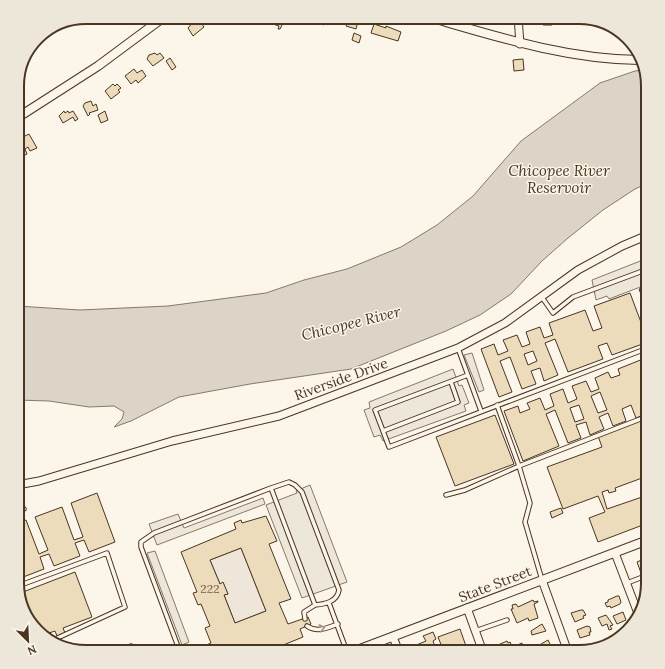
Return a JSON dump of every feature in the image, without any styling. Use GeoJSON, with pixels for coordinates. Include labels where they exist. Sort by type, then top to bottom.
{"type":"FeatureCollection","features":[{"type":"Feature","properties":{"kind":"street"},"geometry":{"type":"LineString","coordinates":[[24,114],[98,66],[155,24]]}},
{"type":"Feature","properties":{"kind":"street"},"geometry":{"type":"LineString","coordinates":[[453,24],[520,44],[579,56],[635,60]]}},
{"type":"Feature","properties":{"kind":"street"},"geometry":{"type":"LineString","coordinates":[[519,24],[520,44]]}},
{"type":"Feature","properties":{"kind":"street","name":"Riverside Drive"},"geometry":{"type":"LineString","coordinates":[[24,484],[39,481],[172,441],[279,416],[458,348],[504,323],[578,270],[622,246],[641,238]]}},
{"type":"Feature","properties":{"kind":"street","name":"State Street"},"geometry":{"type":"LineString","coordinates":[[371,645],[641,543]]}},
{"type":"Feature","properties":{"kind":"street"},"geometry":{"type":"LineString","coordinates":[[615,553],[636,608]]}},
{"type":"Feature","properties":{"kind":"street"},"geometry":{"type":"LineString","coordinates":[[542,580],[565,645]]}},
{"type":"Feature","properties":{"kind":"street"},"geometry":{"type":"LineString","coordinates":[[467,608],[481,645]]}},
{"type":"Feature","properties":{"kind":"street"},"geometry":{"type":"LineString","coordinates":[[393,637],[396,645]]}},
{"type":"Feature","properties":{"kind":"lane"},"geometry":{"type":"LineString","coordinates":[[541,296],[553,313],[573,297],[641,272]]}},
{"type":"Feature","properties":{"kind":"lane"},"geometry":{"type":"LineString","coordinates":[[458,348],[481,411]]}},
{"type":"Feature","properties":{"kind":"lane"},"geometry":{"type":"LineString","coordinates":[[468,375],[375,410],[388,447],[641,351]]}},
{"type":"Feature","properties":{"kind":"lane"},"geometry":{"type":"LineString","coordinates":[[383,431],[458,402],[450,382]]}},
{"type":"Feature","properties":{"kind":"lane"},"geometry":{"type":"LineString","coordinates":[[497,405],[519,466],[530,503],[525,522],[542,580]]}},
{"type":"Feature","properties":{"kind":"lane"},"geometry":{"type":"LineString","coordinates":[[446,495],[465,490],[519,466],[641,419]]}},
{"type":"Feature","properties":{"kind":"lane"},"geometry":{"type":"LineString","coordinates":[[178,645],[141,542],[154,532],[289,482],[295,485],[302,492],[339,590],[336,598],[329,603],[315,605],[304,612],[304,619]]}},
{"type":"Feature","properties":{"kind":"lane"},"geometry":{"type":"LineString","coordinates":[[271,488],[315,605]]}},
{"type":"Feature","properties":{"kind":"lane"},"geometry":{"type":"LineString","coordinates":[[24,584],[106,553],[125,607],[57,638]]}},
{"type":"Feature","properties":{"kind":"lane"},"geometry":{"type":"LineString","coordinates":[[627,583],[641,578]]}},
{"type":"Feature","properties":{"kind":"lane"},"geometry":{"type":"LineString","coordinates":[[329,603],[345,645]]}},
{"type":"Feature","properties":{"kind":"lane"},"geometry":{"type":"LineString","coordinates":[[476,631],[507,620]]}},
{"type":"Feature","properties":{"kind":"lane"},"geometry":{"type":"LineString","coordinates":[[307,626],[312,629],[320,630],[338,624]]}},
{"type":"Feature","properties":{"kind":"shaded area"},"geometry":{"type":"Polygon","coordinates":[[[641,261],[641,287],[609,299],[607,296],[596,300],[592,280],[641,261]]]}},
{"type":"Feature","properties":{"kind":"shaded area"},"geometry":{"type":"Polygon","coordinates":[[[472,353],[484,390],[479,392],[464,355],[472,353]]]}},
{"type":"Feature","properties":{"kind":"shaded area"},"geometry":{"type":"Polygon","coordinates":[[[453,369],[459,386],[462,385],[469,403],[464,405],[466,411],[383,441],[380,435],[374,437],[364,410],[370,408],[369,402],[453,369]]]}},
{"type":"Feature","properties":{"kind":"shaded area"},"geometry":{"type":"Polygon","coordinates":[[[310,485],[347,582],[302,598],[266,505],[297,493],[296,491],[310,485]]]}},
{"type":"Feature","properties":{"kind":"shaded area"},"geometry":{"type":"Polygon","coordinates":[[[263,498],[265,504],[157,545],[149,524],[178,514],[184,528],[263,498]]]}},
{"type":"Feature","properties":{"kind":"shaded area"},"geometry":{"type":"Polygon","coordinates":[[[241,548],[266,611],[235,623],[224,595],[228,594],[223,583],[220,584],[210,560],[241,548]]]}},
{"type":"Feature","properties":{"kind":"shaded area"},"geometry":{"type":"Polygon","coordinates":[[[155,551],[189,642],[182,645],[147,553],[155,551]]]}},
{"type":"Feature","properties":{"kind":"water","name":"Chicopee River Reservoir"},"geometry":{"type":"Polygon","coordinates":[[[639,70],[641,86],[641,186],[603,210],[542,261],[511,294],[480,315],[446,331],[351,369],[250,384],[179,397],[131,421],[114,427],[122,419],[124,412],[114,406],[89,407],[49,401],[24,400],[24,306],[80,310],[168,306],[266,293],[304,280],[347,269],[401,247],[437,225],[473,196],[521,141],[600,83],[639,70]]]}},
{"type":"Feature","properties":{"kind":"building"},"geometry":{"type":"Polygon","coordinates":[[[191,24],[202,24],[204,27],[193,36],[188,28],[191,24]]]}},
{"type":"Feature","properties":{"kind":"building"},"geometry":{"type":"Polygon","coordinates":[[[273,24],[282,24],[280,29],[278,29],[279,26],[273,24]]]}},
{"type":"Feature","properties":{"kind":"building"},"geometry":{"type":"Polygon","coordinates":[[[347,24],[357,24],[356,29],[346,26],[347,24]]]}},
{"type":"Feature","properties":{"kind":"building"},"geometry":{"type":"Polygon","coordinates":[[[374,24],[386,28],[386,26],[401,32],[398,41],[371,33],[374,24]]]}},
{"type":"Feature","properties":{"kind":"building"},"geometry":{"type":"Polygon","coordinates":[[[354,33],[361,36],[359,43],[352,40],[354,33]]]}},
{"type":"Feature","properties":{"kind":"building"},"geometry":{"type":"Polygon","coordinates":[[[155,53],[157,55],[160,53],[164,58],[153,66],[147,59],[149,55],[155,53]]]}},
{"type":"Feature","properties":{"kind":"building"},"geometry":{"type":"Polygon","coordinates":[[[170,58],[176,67],[172,70],[166,61],[170,58]]]}},
{"type":"Feature","properties":{"kind":"building"},"geometry":{"type":"Polygon","coordinates":[[[523,59],[524,70],[514,71],[513,60],[523,59]]]}},
{"type":"Feature","properties":{"kind":"building"},"geometry":{"type":"Polygon","coordinates":[[[134,69],[137,73],[142,70],[146,76],[138,83],[136,80],[131,84],[125,76],[134,69]]]}},
{"type":"Feature","properties":{"kind":"building"},"geometry":{"type":"Polygon","coordinates":[[[113,84],[115,86],[117,84],[121,88],[118,90],[120,92],[111,99],[105,91],[113,84]]]}},
{"type":"Feature","properties":{"kind":"building"},"geometry":{"type":"Polygon","coordinates":[[[91,101],[93,106],[96,104],[98,110],[89,113],[90,114],[88,116],[83,106],[85,103],[91,101]]]}},
{"type":"Feature","properties":{"kind":"building"},"geometry":{"type":"Polygon","coordinates":[[[64,111],[65,113],[68,111],[69,113],[73,111],[78,119],[75,121],[73,117],[63,123],[59,116],[64,111]]]}},
{"type":"Feature","properties":{"kind":"building"},"geometry":{"type":"Polygon","coordinates":[[[105,111],[108,120],[101,123],[98,115],[105,111]]]}},
{"type":"Feature","properties":{"kind":"building"},"geometry":{"type":"Polygon","coordinates":[[[29,134],[37,148],[30,151],[28,147],[25,149],[27,154],[24,156],[24,136],[29,134]]]}},
{"type":"Feature","properties":{"kind":"building"},"geometry":{"type":"Polygon","coordinates":[[[630,293],[641,322],[641,345],[612,355],[607,343],[598,346],[603,359],[568,372],[555,339],[545,343],[558,375],[544,381],[540,368],[531,371],[536,384],[522,389],[510,357],[500,361],[512,392],[499,397],[481,349],[494,344],[498,355],[508,351],[503,340],[517,335],[522,347],[530,344],[526,332],[540,327],[544,338],[553,335],[549,323],[585,310],[593,331],[602,328],[594,306],[630,293]],[[533,351],[524,354],[528,365],[537,361],[533,351]]]}},
{"type":"Feature","properties":{"kind":"building"},"geometry":{"type":"Polygon","coordinates":[[[641,360],[641,416],[636,418],[631,405],[622,409],[626,421],[613,426],[608,413],[599,417],[604,429],[590,435],[586,422],[576,425],[581,438],[568,443],[555,410],[546,414],[559,446],[523,461],[504,411],[518,406],[520,413],[530,409],[527,403],[540,398],[545,410],[554,406],[550,394],[563,389],[568,403],[577,399],[572,386],[586,381],[591,392],[599,389],[595,378],[608,372],[611,378],[620,375],[618,369],[641,360]],[[600,392],[591,396],[598,413],[607,410],[600,392]],[[579,405],[570,408],[575,422],[584,419],[579,405]]]}},
{"type":"Feature","properties":{"kind":"building"},"geometry":{"type":"Polygon","coordinates":[[[495,415],[514,464],[455,486],[436,437],[495,415]]]}},
{"type":"Feature","properties":{"kind":"building"},"geometry":{"type":"Polygon","coordinates":[[[641,421],[641,478],[615,488],[616,491],[609,493],[608,490],[602,492],[607,509],[641,497],[641,526],[598,542],[589,518],[605,512],[598,496],[563,509],[547,467],[602,447],[598,436],[641,421]]]}},
{"type":"Feature","properties":{"kind":"building"},"geometry":{"type":"Polygon","coordinates":[[[97,493],[115,542],[89,552],[84,540],[75,543],[80,556],[54,566],[49,554],[40,557],[44,569],[24,577],[24,521],[26,520],[39,554],[48,550],[35,517],[62,507],[74,540],[83,537],[71,503],[97,493]]]}},
{"type":"Feature","properties":{"kind":"building"},"geometry":{"type":"Polygon","coordinates":[[[561,508],[563,513],[552,518],[550,512],[561,508]]]}},
{"type":"Feature","properties":{"kind":"building"},"geometry":{"type":"Polygon","coordinates":[[[266,516],[277,541],[269,544],[291,599],[279,603],[288,624],[308,617],[311,624],[300,629],[303,637],[283,645],[206,645],[211,643],[205,628],[210,626],[201,604],[198,605],[193,593],[197,592],[181,552],[236,529],[234,523],[241,520],[242,523],[266,516]],[[241,548],[210,560],[220,584],[223,582],[228,594],[224,595],[235,623],[266,611],[241,548]]]}},
{"type":"Feature","properties":{"kind":"building"},"geometry":{"type":"Polygon","coordinates":[[[641,560],[641,573],[637,562],[641,560]]]}},
{"type":"Feature","properties":{"kind":"building"},"geometry":{"type":"Polygon","coordinates":[[[75,572],[92,617],[63,628],[65,633],[57,636],[55,631],[48,632],[48,621],[37,621],[32,614],[25,591],[75,572]]]}},
{"type":"Feature","properties":{"kind":"building"},"geometry":{"type":"Polygon","coordinates":[[[619,596],[621,602],[620,604],[611,608],[610,606],[607,607],[605,603],[619,596]]]}},
{"type":"Feature","properties":{"kind":"building"},"geometry":{"type":"Polygon","coordinates":[[[533,600],[534,602],[538,601],[534,604],[538,618],[529,621],[528,618],[517,623],[511,609],[513,609],[512,605],[516,604],[518,607],[533,600]]]}},
{"type":"Feature","properties":{"kind":"building"},"geometry":{"type":"Polygon","coordinates":[[[583,610],[586,615],[583,616],[584,618],[575,622],[571,613],[583,610]]]}},
{"type":"Feature","properties":{"kind":"building"},"geometry":{"type":"Polygon","coordinates":[[[623,612],[626,620],[617,624],[613,616],[623,612]]]}},
{"type":"Feature","properties":{"kind":"building"},"geometry":{"type":"Polygon","coordinates":[[[606,615],[613,625],[610,626],[612,629],[609,630],[607,624],[602,626],[598,618],[606,615]]]}},
{"type":"Feature","properties":{"kind":"building"},"geometry":{"type":"Polygon","coordinates":[[[542,624],[546,631],[532,635],[531,631],[542,624]]]}},
{"type":"Feature","properties":{"kind":"building"},"geometry":{"type":"Polygon","coordinates":[[[587,626],[590,627],[590,635],[580,638],[577,630],[587,626]]]}},
{"type":"Feature","properties":{"kind":"building"},"geometry":{"type":"Polygon","coordinates":[[[460,629],[466,645],[441,645],[438,637],[460,629]]]}},
{"type":"Feature","properties":{"kind":"building"},"geometry":{"type":"Polygon","coordinates":[[[433,632],[436,639],[433,641],[434,645],[416,645],[426,641],[423,636],[433,632]]]}},
{"type":"Feature","properties":{"kind":"building"},"geometry":{"type":"Polygon","coordinates":[[[548,640],[550,645],[539,645],[548,640]]]}},
{"type":"Feature","properties":{"kind":"building"},"geometry":{"type":"Polygon","coordinates":[[[507,641],[508,643],[510,642],[512,645],[498,645],[507,641]]]}},
{"type":"Feature","properties":{"kind":"water label","name":"Chicopee River"},"geometry":{"type":"Point","coordinates":[351,323]}}]}
